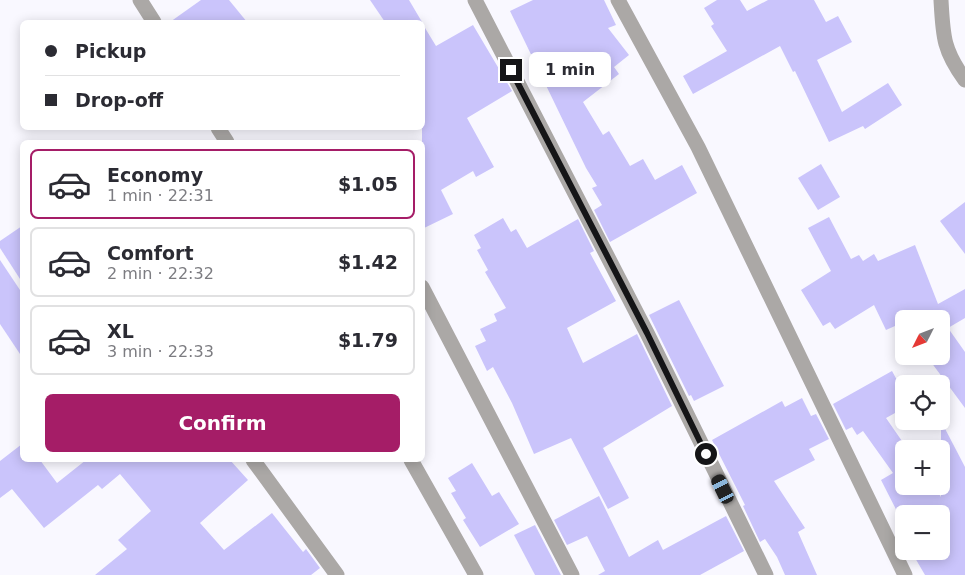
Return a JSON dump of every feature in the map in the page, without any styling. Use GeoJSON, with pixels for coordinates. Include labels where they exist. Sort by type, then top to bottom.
{"type":"FeatureCollection","features":[{"type":"Feature","properties":{"kind":"street"},"geometry":{"type":"LineString","coordinates":[[140,0],[153,20]]}},
{"type":"Feature","properties":{"kind":"street"},"geometry":{"type":"LineString","coordinates":[[475,0],[647,333],[766,575]]}},
{"type":"Feature","properties":{"kind":"street"},"geometry":{"type":"LineString","coordinates":[[618,0],[698,147],[904,575]]}},
{"type":"Feature","properties":{"kind":"street"},"geometry":{"type":"LineString","coordinates":[[941,0],[943,39],[955,67],[965,80]]}},
{"type":"Feature","properties":{"kind":"street"},"geometry":{"type":"LineString","coordinates":[[425,293],[572,575]]}},
{"type":"Feature","properties":{"kind":"street"},"geometry":{"type":"LineString","coordinates":[[254,462],[337,575]]}},
{"type":"Feature","properties":{"kind":"street"},"geometry":{"type":"LineString","coordinates":[[412,462],[476,575]]}},
{"type":"Feature","properties":{"kind":"building"},"geometry":{"type":"Polygon","coordinates":[[[201,0],[229,0],[245,20],[173,20],[201,0]]]}},
{"type":"Feature","properties":{"kind":"building"},"geometry":{"type":"Polygon","coordinates":[[[370,0],[409,0],[421,20],[384,20],[370,0]]]}},
{"type":"Feature","properties":{"kind":"building"},"geometry":{"type":"Polygon","coordinates":[[[533,0],[604,0],[616,25],[608,28],[629,55],[614,67],[619,74],[583,102],[603,135],[609,131],[630,166],[643,159],[655,180],[682,165],[697,193],[610,242],[594,210],[602,205],[592,188],[597,186],[586,168],[510,11],[533,0]]]}},
{"type":"Feature","properties":{"kind":"building"},"geometry":{"type":"Polygon","coordinates":[[[717,0],[740,0],[747,11],[768,0],[814,0],[826,22],[838,16],[852,42],[817,60],[842,112],[888,83],[902,105],[865,129],[863,126],[829,142],[795,71],[793,72],[780,46],[693,94],[683,76],[727,51],[711,26],[714,24],[704,8],[717,0]]]}},
{"type":"Feature","properties":{"kind":"building"},"geometry":{"type":"Polygon","coordinates":[[[473,25],[512,91],[467,118],[494,167],[476,177],[473,171],[441,190],[453,214],[425,228],[425,140],[422,140],[422,130],[425,130],[425,28],[436,46],[473,25]]]}},
{"type":"Feature","properties":{"kind":"building"},"geometry":{"type":"Polygon","coordinates":[[[821,164],[840,197],[818,210],[798,178],[821,164]]]}},
{"type":"Feature","properties":{"kind":"building"},"geometry":{"type":"Polygon","coordinates":[[[965,202],[965,254],[940,221],[965,202]]]}},
{"type":"Feature","properties":{"kind":"building"},"geometry":{"type":"Polygon","coordinates":[[[829,217],[851,259],[859,255],[863,261],[874,254],[878,261],[915,245],[938,304],[965,289],[965,318],[950,327],[950,310],[895,310],[895,326],[886,330],[874,305],[835,329],[830,322],[823,326],[801,290],[831,271],[808,228],[829,217]]]}},
{"type":"Feature","properties":{"kind":"building"},"geometry":{"type":"Polygon","coordinates":[[[503,218],[511,232],[516,229],[527,248],[578,219],[594,251],[590,253],[616,301],[567,328],[583,363],[637,334],[672,406],[603,448],[629,498],[608,509],[571,438],[534,454],[512,403],[493,367],[487,371],[475,346],[486,341],[480,329],[497,321],[494,314],[506,308],[485,272],[488,270],[477,250],[481,248],[474,235],[503,218]]]}},
{"type":"Feature","properties":{"kind":"building"},"geometry":{"type":"Polygon","coordinates":[[[20,227],[20,279],[0,248],[0,241],[20,227]]]}},
{"type":"Feature","properties":{"kind":"building"},"geometry":{"type":"Polygon","coordinates":[[[0,260],[20,290],[20,354],[0,324],[0,260]]]}},
{"type":"Feature","properties":{"kind":"building"},"geometry":{"type":"Polygon","coordinates":[[[679,300],[724,386],[694,401],[691,395],[689,396],[649,315],[679,300]]]}},
{"type":"Feature","properties":{"kind":"building"},"geometry":{"type":"Polygon","coordinates":[[[950,331],[965,352],[965,408],[950,388],[950,375],[941,375],[933,365],[950,365],[950,331]]]}},
{"type":"Feature","properties":{"kind":"building"},"geometry":{"type":"Polygon","coordinates":[[[892,371],[895,376],[895,413],[886,418],[901,440],[895,440],[895,495],[940,495],[941,497],[941,495],[950,495],[950,440],[941,440],[941,430],[946,430],[965,467],[965,575],[925,575],[916,560],[950,560],[950,505],[895,505],[895,507],[881,480],[893,473],[863,431],[857,435],[852,427],[846,430],[833,404],[892,371]]]}},
{"type":"Feature","properties":{"kind":"building"},"geometry":{"type":"Polygon","coordinates":[[[802,398],[811,416],[816,414],[829,439],[809,449],[815,460],[774,481],[805,528],[798,532],[817,575],[785,575],[777,557],[765,539],[760,542],[743,506],[745,505],[712,440],[782,401],[785,407],[802,398]]]}},
{"type":"Feature","properties":{"kind":"building"},"geometry":{"type":"Polygon","coordinates":[[[20,446],[20,462],[41,462],[57,483],[83,462],[232,462],[248,480],[200,523],[224,550],[272,513],[303,552],[306,549],[320,568],[311,575],[95,575],[127,549],[118,540],[151,511],[120,474],[102,489],[98,485],[44,528],[12,489],[0,498],[0,461],[20,446]]]}},
{"type":"Feature","properties":{"kind":"building"},"geometry":{"type":"Polygon","coordinates":[[[472,463],[492,496],[499,492],[519,524],[480,547],[463,520],[466,518],[451,493],[456,491],[448,478],[472,463]]]}},
{"type":"Feature","properties":{"kind":"building"},"geometry":{"type":"Polygon","coordinates":[[[599,496],[629,557],[658,540],[663,550],[726,516],[744,551],[700,575],[598,575],[605,571],[587,536],[567,545],[554,520],[599,496]]]}},
{"type":"Feature","properties":{"kind":"building"},"geometry":{"type":"Polygon","coordinates":[[[535,525],[561,575],[535,575],[514,535],[535,525]]]}},
{"type":"Feature","properties":{"kind":"route"},"geometry":{"type":"LineString","coordinates":[[511,70],[647,333],[706,454]]}}]}
